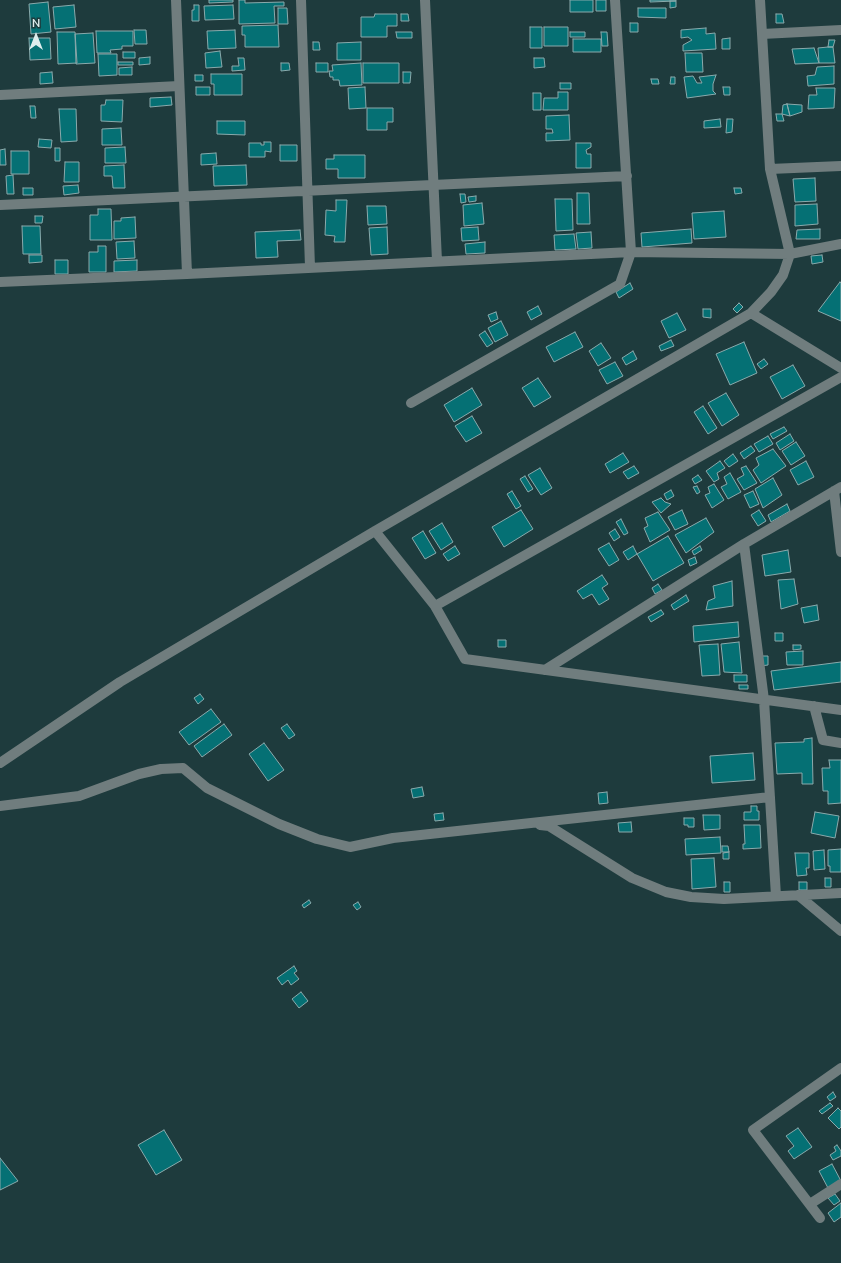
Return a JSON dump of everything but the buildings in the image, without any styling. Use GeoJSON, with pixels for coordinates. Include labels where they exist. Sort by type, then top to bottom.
{"type":"FeatureCollection","features":[{"type":"Feature","properties":{"kind":"street"},"geometry":{"type":"LineString","coordinates":[[176,0],[187,274]]}},
{"type":"Feature","properties":{"kind":"street"},"geometry":{"type":"LineString","coordinates":[[302,0],[310,267]]}},
{"type":"Feature","properties":{"kind":"street"},"geometry":{"type":"LineString","coordinates":[[425,0],[438,261]]}},
{"type":"Feature","properties":{"kind":"street"},"geometry":{"type":"LineString","coordinates":[[411,403],[620,284],[630,252],[627,176],[615,0]]}},
{"type":"Feature","properties":{"kind":"street"},"geometry":{"type":"LineString","coordinates":[[0,763],[120,682],[375,531],[751,313],[771,292],[783,275],[790,254],[770,169],[760,0]]}},
{"type":"Feature","properties":{"kind":"street"},"geometry":{"type":"LineString","coordinates":[[762,34],[841,30]]}},
{"type":"Feature","properties":{"kind":"street"},"geometry":{"type":"LineString","coordinates":[[0,95],[179,86]]}},
{"type":"Feature","properties":{"kind":"street"},"geometry":{"type":"LineString","coordinates":[[770,169],[841,166]]}},
{"type":"Feature","properties":{"kind":"street"},"geometry":{"type":"LineString","coordinates":[[0,205],[627,176]]}},
{"type":"Feature","properties":{"kind":"street"},"geometry":{"type":"LineString","coordinates":[[0,282],[630,252],[790,254],[841,244]]}},
{"type":"Feature","properties":{"kind":"street"},"geometry":{"type":"LineString","coordinates":[[751,313],[841,368]]}},
{"type":"Feature","properties":{"kind":"street"},"geometry":{"type":"LineString","coordinates":[[435,606],[841,377]]}},
{"type":"Feature","properties":{"kind":"street"},"geometry":{"type":"LineString","coordinates":[[545,670],[744,544],[837,489],[841,552]]}},
{"type":"Feature","properties":{"kind":"street"},"geometry":{"type":"LineString","coordinates":[[375,531],[435,606],[465,659],[841,710]]}},
{"type":"Feature","properties":{"kind":"street"},"geometry":{"type":"LineString","coordinates":[[744,544],[764,700],[776,896]]}},
{"type":"Feature","properties":{"kind":"street"},"geometry":{"type":"LineString","coordinates":[[814,706],[822,740],[841,742]]}},
{"type":"Feature","properties":{"kind":"street"},"geometry":{"type":"LineString","coordinates":[[0,806],[79,796],[139,774],[161,769],[183,768],[208,788],[279,824],[318,838],[350,847],[393,838],[770,797]]}},
{"type":"Feature","properties":{"kind":"street"},"geometry":{"type":"LineString","coordinates":[[526,824],[549,826],[632,878],[666,892],[690,897],[724,899],[841,893]]}},
{"type":"Feature","properties":{"kind":"street"},"geometry":{"type":"LineString","coordinates":[[798,895],[841,931]]}},
{"type":"Feature","properties":{"kind":"street"},"geometry":{"type":"LineString","coordinates":[[820,1218],[753,1130],[841,1068]]}},
{"type":"Feature","properties":{"kind":"street"},"geometry":{"type":"LineString","coordinates":[[810,1204],[841,1184]]}}]}
